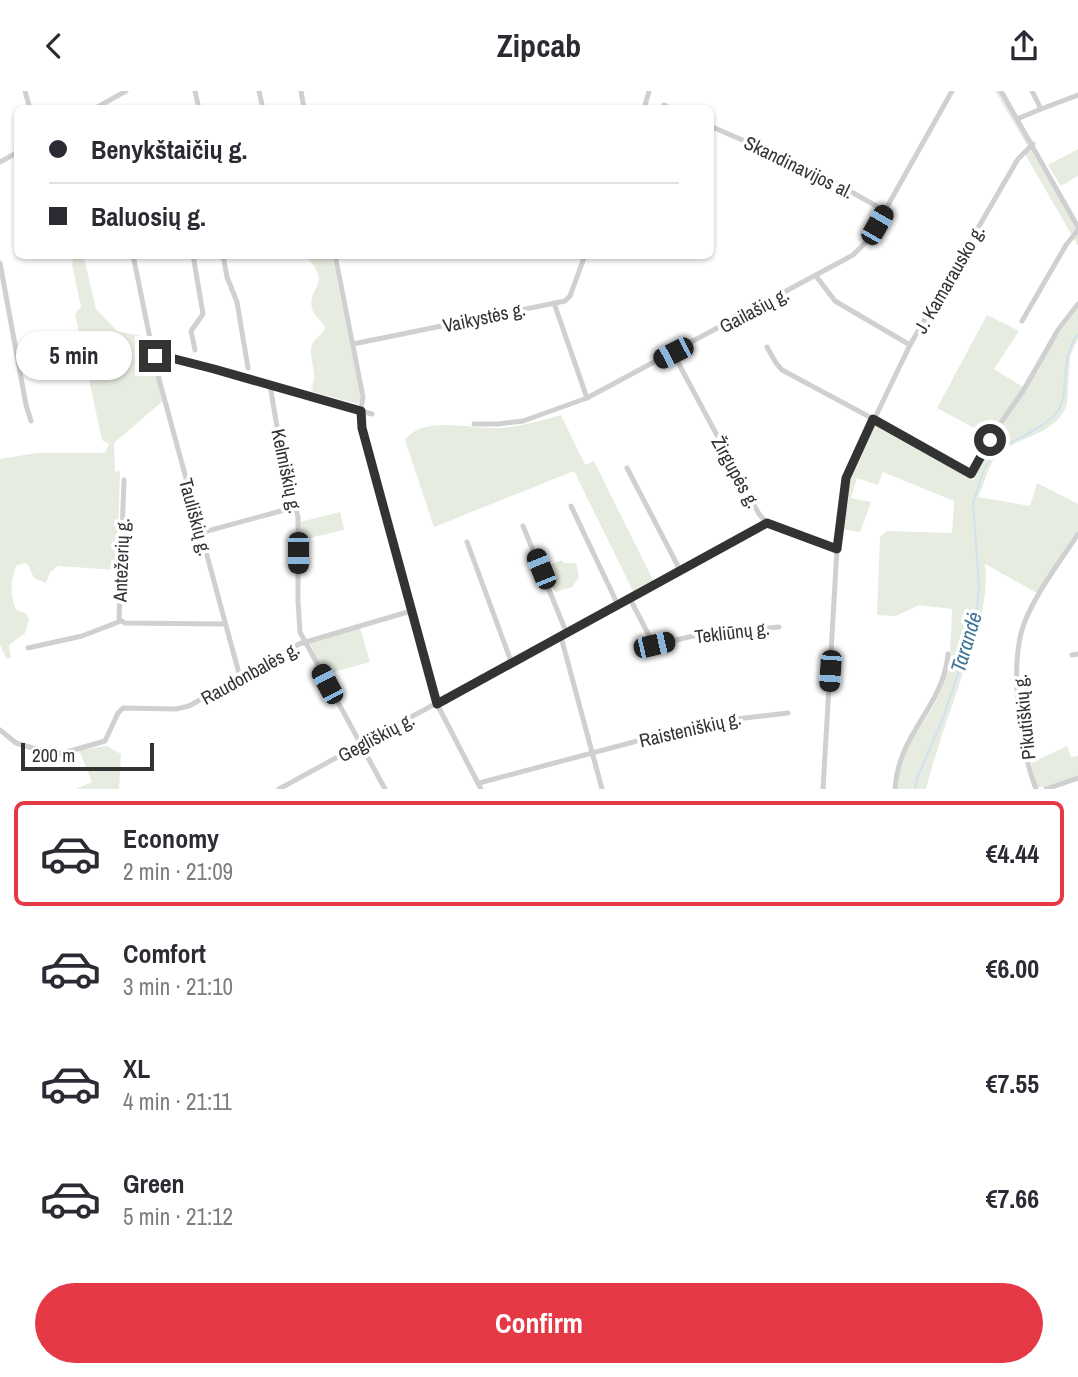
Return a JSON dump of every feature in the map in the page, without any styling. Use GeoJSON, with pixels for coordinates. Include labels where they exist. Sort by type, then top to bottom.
{"type":"FeatureCollection","features":[{"type":"Feature","properties":{"kind":"street"},"geometry":{"type":"LineString","coordinates":[[101,105],[126,91]]}},
{"type":"Feature","properties":{"kind":"street","name":"Gailašių g."},"geometry":{"type":"LineString","coordinates":[[474,424],[523,421],[587,398],[816,276],[861,248],[886,211],[952,91]]}},
{"type":"Feature","properties":{"kind":"street"},"geometry":{"type":"LineString","coordinates":[[1001,91],[1078,228],[1022,321]]}},
{"type":"Feature","properties":{"kind":"street"},"geometry":{"type":"LineString","coordinates":[[1032,91],[1041,109]]}},
{"type":"Feature","properties":{"kind":"street"},"geometry":{"type":"LineString","coordinates":[[1017,119],[1078,96]]}},
{"type":"Feature","properties":{"kind":"street","name":"Skandinavijos al."},"geometry":{"type":"LineString","coordinates":[[714,128],[818,173],[886,211]]}},
{"type":"Feature","properties":{"kind":"street","name":"J. Kamarausko g."},"geometry":{"type":"LineString","coordinates":[[823,789],[837,549],[846,478],[910,345],[1018,159],[1033,144]]}},
{"type":"Feature","properties":{"kind":"street","name":"Tauliškių g."},"geometry":{"type":"LineString","coordinates":[[134,259],[148,338],[240,677]]}},
{"type":"Feature","properties":{"kind":"street"},"geometry":{"type":"LineString","coordinates":[[194,259],[203,310],[200,321],[191,331],[195,350]]}},
{"type":"Feature","properties":{"kind":"street"},"geometry":{"type":"LineString","coordinates":[[224,259],[227,277],[237,302],[248,368]]}},
{"type":"Feature","properties":{"kind":"street"},"geometry":{"type":"LineString","coordinates":[[336,259],[363,397],[362,428],[411,611],[437,704],[480,786]]}},
{"type":"Feature","properties":{"kind":"street"},"geometry":{"type":"LineString","coordinates":[[583,259],[568,300],[554,303],[587,398]]}},
{"type":"Feature","properties":{"kind":"street"},"geometry":{"type":"LineString","coordinates":[[0,263],[31,421]]}},
{"type":"Feature","properties":{"kind":"street"},"geometry":{"type":"LineString","coordinates":[[816,276],[835,300],[910,345]]}},
{"type":"Feature","properties":{"kind":"street","name":"Vaikystės g."},"geometry":{"type":"LineString","coordinates":[[353,344],[554,303]]}},
{"type":"Feature","properties":{"kind":"street"},"geometry":{"type":"LineString","coordinates":[[767,347],[782,370],[971,474],[1058,330],[1078,304]]}},
{"type":"Feature","properties":{"kind":"street","name":"Žirgupės g."},"geometry":{"type":"LineString","coordinates":[[673,353],[751,501],[767,523],[837,549]]}},
{"type":"Feature","properties":{"kind":"street"},"geometry":{"type":"LineString","coordinates":[[155,356],[175,359],[372,414]]}},
{"type":"Feature","properties":{"kind":"street","name":"Kelmiškių g."},"geometry":{"type":"LineString","coordinates":[[270,385],[282,457],[298,517],[299,621],[304,643],[385,789]]}},
{"type":"Feature","properties":{"kind":"street"},"geometry":{"type":"LineString","coordinates":[[626,468],[680,571]]}},
{"type":"Feature","properties":{"kind":"street","name":"Antežerių g."},"geometry":{"type":"LineString","coordinates":[[124,480],[119,616],[121,621],[174,625],[224,624]]}},
{"type":"Feature","properties":{"kind":"street"},"geometry":{"type":"LineString","coordinates":[[571,506],[618,605]]}},
{"type":"Feature","properties":{"kind":"street"},"geometry":{"type":"LineString","coordinates":[[200,533],[288,509]]}},
{"type":"Feature","properties":{"kind":"street","name":"Gegliškių g."},"geometry":{"type":"LineString","coordinates":[[279,789],[767,523]]}},
{"type":"Feature","properties":{"kind":"street"},"geometry":{"type":"LineString","coordinates":[[523,526],[564,636],[602,789]]}},
{"type":"Feature","properties":{"kind":"street","name":"Pikutiškių g."},"geometry":{"type":"LineString","coordinates":[[1036,789],[1020,722],[1018,690],[1021,637],[1031,608],[1078,534]]}},
{"type":"Feature","properties":{"kind":"street"},"geometry":{"type":"LineString","coordinates":[[467,542],[512,664]]}},
{"type":"Feature","properties":{"kind":"street","name":"Tekliūnų g."},"geometry":{"type":"LineString","coordinates":[[630,599],[654,645],[702,634],[779,627]]}},
{"type":"Feature","properties":{"kind":"street","name":"Raudonbalės g."},"geometry":{"type":"LineString","coordinates":[[0,730],[16,743],[50,754],[63,754],[105,741],[118,713],[127,707],[182,708],[304,643],[411,611]]}},
{"type":"Feature","properties":{"kind":"street"},"geometry":{"type":"LineString","coordinates":[[28,648],[82,636],[121,621]]}},
{"type":"Feature","properties":{"kind":"street"},"geometry":{"type":"LineString","coordinates":[[895,789],[898,764],[904,747],[940,687],[948,655]]}},
{"type":"Feature","properties":{"kind":"street","name":"Raisteniškių g."},"geometry":{"type":"LineString","coordinates":[[480,786],[709,722],[788,713]]}},
{"type":"Feature","properties":{"kind":"street"},"geometry":{"type":"LineString","coordinates":[[1046,789],[1078,778]]}},
{"type":"Feature","properties":{"kind":"shaded area"},"geometry":{"type":"Polygon","coordinates":[[[995,91],[999,91],[1078,230],[1078,246],[1026,156],[1027,145],[995,91]]]}},
{"type":"Feature","properties":{"kind":"shaded area"},"geometry":{"type":"Polygon","coordinates":[[[1078,149],[1078,176],[1061,186],[1048,165],[1078,149]]]}},
{"type":"Feature","properties":{"kind":"shaded area"},"geometry":{"type":"Polygon","coordinates":[[[73,259],[84,259],[96,309],[117,331],[146,337],[163,401],[114,443],[115,472],[120,471],[117,570],[58,566],[50,572],[46,583],[34,578],[25,563],[17,565],[12,582],[13,599],[16,610],[25,613],[29,619],[25,633],[9,645],[11,657],[7,659],[0,645],[0,459],[37,453],[105,453],[109,444],[102,440],[75,314],[81,307],[73,259]]]}},
{"type":"Feature","properties":{"kind":"shaded area"},"geometry":{"type":"Polygon","coordinates":[[[307,259],[333,259],[361,398],[358,404],[313,392],[311,349],[325,327],[312,308],[313,294],[319,279],[307,259]]]}},
{"type":"Feature","properties":{"kind":"shaded area"},"geometry":{"type":"Polygon","coordinates":[[[1078,308],[1078,339],[1070,356],[1067,405],[1053,424],[1015,443],[997,456],[978,497],[1030,506],[1037,483],[1078,504],[1078,530],[1037,593],[985,564],[985,592],[980,618],[926,789],[897,789],[908,748],[941,690],[950,650],[952,609],[919,605],[896,616],[877,615],[880,537],[887,531],[952,533],[954,501],[883,472],[878,485],[857,478],[851,498],[871,502],[860,532],[841,529],[850,472],[876,422],[951,465],[973,481],[993,438],[937,408],[987,315],[1019,331],[994,369],[1026,389],[1053,342],[1078,308]]]}},
{"type":"Feature","properties":{"kind":"shaded area"},"geometry":{"type":"Polygon","coordinates":[[[561,415],[585,465],[594,461],[654,582],[634,593],[574,471],[434,527],[405,440],[413,432],[436,425],[501,428],[561,415]]]}},
{"type":"Feature","properties":{"kind":"shaded area"},"geometry":{"type":"Polygon","coordinates":[[[340,512],[344,530],[300,540],[300,522],[340,512]]]}},
{"type":"Feature","properties":{"kind":"shaded area"},"geometry":{"type":"Polygon","coordinates":[[[562,560],[564,563],[576,563],[579,577],[572,587],[556,592],[551,586],[547,566],[562,560]]]}},
{"type":"Feature","properties":{"kind":"shaded area"},"geometry":{"type":"Polygon","coordinates":[[[360,628],[370,662],[324,675],[310,643],[360,628]]]}},
{"type":"Feature","properties":{"kind":"shaded area"},"geometry":{"type":"Polygon","coordinates":[[[107,746],[121,754],[119,789],[76,789],[92,782],[79,750],[107,746]]]}},
{"type":"Feature","properties":{"kind":"shaded area"},"geometry":{"type":"Polygon","coordinates":[[[1067,746],[1071,757],[1078,756],[1078,776],[1037,787],[1031,763],[1067,746]]]}},
{"type":"Feature","properties":{"kind":"waterway","name":"Tarandė"},"geometry":{"type":"LineString","coordinates":[[1001,448],[1039,427],[1057,412],[1063,396],[1068,355],[1078,334]]}},
{"type":"Feature","properties":{"kind":"waterway","name":"Tarandė"},"geometry":{"type":"LineString","coordinates":[[915,789],[917,778],[942,721],[976,621],[979,587],[973,503],[985,467],[995,452]]}},
{"type":"Feature","properties":{"kind":"route"},"geometry":{"type":"LineString","coordinates":[[155,356],[214,369],[361,411],[362,428],[437,704],[767,523],[837,549],[846,478],[873,419],[971,474],[990,440]]}}]}
